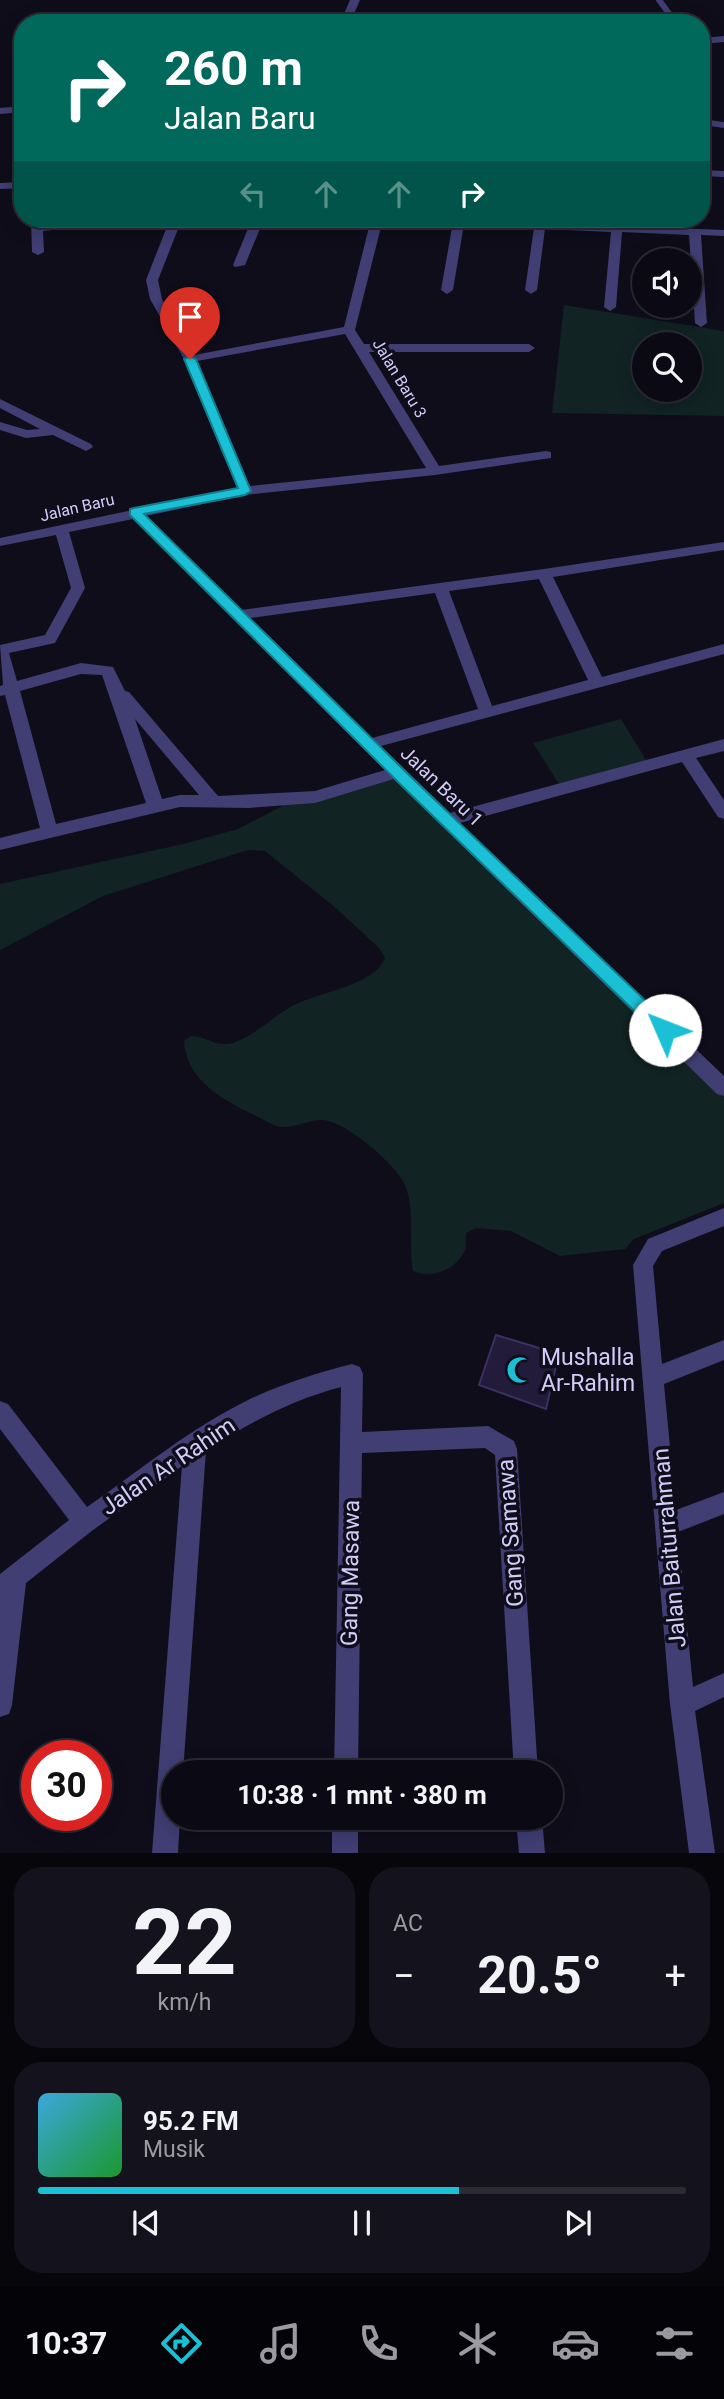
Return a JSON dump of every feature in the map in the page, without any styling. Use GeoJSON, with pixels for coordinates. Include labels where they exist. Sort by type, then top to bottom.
{"type":"FeatureCollection","features":[{"type":"Feature","properties":{"kind":"street"},"geometry":{"type":"LineString","coordinates":[[37,228],[38,252]]}},
{"type":"Feature","properties":{"kind":"street"},"geometry":{"type":"LineString","coordinates":[[172,228],[152,280],[156,299],[190,359],[245,491]]}},
{"type":"Feature","properties":{"kind":"street"},"geometry":{"type":"LineString","coordinates":[[239,265],[254,228]]}},
{"type":"Feature","properties":{"kind":"street","name":"Jalan Baru 3"},"geometry":{"type":"LineString","coordinates":[[375,228],[349,330],[435,471]]}},
{"type":"Feature","properties":{"kind":"street"},"geometry":{"type":"LineString","coordinates":[[447,290],[456,228]]}},
{"type":"Feature","properties":{"kind":"street"},"geometry":{"type":"LineString","coordinates":[[531,290],[540,228]]}},
{"type":"Feature","properties":{"kind":"street"},"geometry":{"type":"LineString","coordinates":[[598,228],[724,233]]}},
{"type":"Feature","properties":{"kind":"street"},"geometry":{"type":"LineString","coordinates":[[610,307],[617,229]]}},
{"type":"Feature","properties":{"kind":"street"},"geometry":{"type":"LineString","coordinates":[[695,233],[701,323]]}},
{"type":"Feature","properties":{"kind":"street"},"geometry":{"type":"LineString","coordinates":[[190,359],[349,330]]}},
{"type":"Feature","properties":{"kind":"street"},"geometry":{"type":"LineString","coordinates":[[362,348],[529,348]]}},
{"type":"Feature","properties":{"kind":"street"},"geometry":{"type":"LineString","coordinates":[[0,403],[86,447]]}},
{"type":"Feature","properties":{"kind":"street"},"geometry":{"type":"LineString","coordinates":[[0,426],[26,434],[55,431]]}},
{"type":"Feature","properties":{"kind":"street","name":"Jalan Baru"},"geometry":{"type":"LineString","coordinates":[[0,542],[245,491],[435,471],[546,455]]}},
{"type":"Feature","properties":{"kind":"street","name":"Jalan Baru 1"},"geometry":{"type":"LineString","coordinates":[[134,512],[397,772],[724,1088]]}},
{"type":"Feature","properties":{"kind":"street"},"geometry":{"type":"LineString","coordinates":[[50,833],[6,690],[1,650],[50,639],[78,588],[61,529]]}},
{"type":"Feature","properties":{"kind":"street"},"geometry":{"type":"LineString","coordinates":[[238,615],[544,574],[724,546]]}},
{"type":"Feature","properties":{"kind":"street"},"geometry":{"type":"LineString","coordinates":[[544,574],[597,683]]}},
{"type":"Feature","properties":{"kind":"street"},"geometry":{"type":"LineString","coordinates":[[440,588],[487,712]]}},
{"type":"Feature","properties":{"kind":"street"},"geometry":{"type":"LineString","coordinates":[[369,744],[724,649]]}},
{"type":"Feature","properties":{"kind":"street"},"geometry":{"type":"LineString","coordinates":[[6,690],[78,668],[96,667],[108,671],[117,688],[156,807]]}},
{"type":"Feature","properties":{"kind":"street"},"geometry":{"type":"LineString","coordinates":[[117,688],[214,802]]}},
{"type":"Feature","properties":{"kind":"street"},"geometry":{"type":"LineString","coordinates":[[448,820],[724,745]]}},
{"type":"Feature","properties":{"kind":"street"},"geometry":{"type":"LineString","coordinates":[[686,755],[724,813]]}},
{"type":"Feature","properties":{"kind":"street"},"geometry":{"type":"LineString","coordinates":[[0,845],[180,801],[315,797],[397,772]]}},
{"type":"Feature","properties":{"kind":"street","name":"Jalan Baiturrahman"},"geometry":{"type":"LineString","coordinates":[[702,1853],[682,1704],[643,1265],[655,1245],[724,1217]]}},
{"type":"Feature","properties":{"kind":"street"},"geometry":{"type":"LineString","coordinates":[[654,1378],[724,1350]]}},
{"type":"Feature","properties":{"kind":"street","name":"Gang Masawa"},"geometry":{"type":"LineString","coordinates":[[346,1760],[352,1374]]}},
{"type":"Feature","properties":{"kind":"street","name":"Jalan Ar Rahim"},"geometry":{"type":"LineString","coordinates":[[8,1583],[85,1522],[195,1444],[257,1407],[314,1384],[352,1374]]}},
{"type":"Feature","properties":{"kind":"street"},"geometry":{"type":"LineString","coordinates":[[0,1411],[85,1522]]}},
{"type":"Feature","properties":{"kind":"street","name":"Gang Samawa"},"geometry":{"type":"LineString","coordinates":[[352,1443],[488,1437],[506,1449],[526,1760]]}},
{"type":"Feature","properties":{"kind":"street"},"geometry":{"type":"LineString","coordinates":[[165,1853],[195,1444]]}},
{"type":"Feature","properties":{"kind":"street"},"geometry":{"type":"LineString","coordinates":[[668,1525],[724,1503]]}},
{"type":"Feature","properties":{"kind":"street"},"geometry":{"type":"LineString","coordinates":[[0,1705],[8,1583]]}},
{"type":"Feature","properties":{"kind":"street"},"geometry":{"type":"LineString","coordinates":[[682,1704],[724,1685]]}},
{"type":"Feature","properties":{"kind":"street"},"geometry":{"type":"LineString","coordinates":[[345,1830],[345,1853]]}},
{"type":"Feature","properties":{"kind":"street"},"geometry":{"type":"LineString","coordinates":[[530,1830],[532,1853]]}},
{"type":"Feature","properties":{"kind":"shaded area"},"geometry":{"type":"Polygon","coordinates":[[[564,305],[724,331],[724,416],[552,413],[564,305]]]}},
{"type":"Feature","properties":{"kind":"shaded area"},"geometry":{"type":"Polygon","coordinates":[[[621,719],[649,765],[562,789],[533,743],[621,719]]]}},
{"type":"Feature","properties":{"kind":"shaded area"},"geometry":{"type":"Polygon","coordinates":[[[394,779],[724,1097],[724,1203],[634,1239],[625,1249],[560,1256],[511,1231],[476,1228],[466,1233],[465,1250],[450,1268],[428,1274],[413,1271],[411,1213],[407,1191],[397,1173],[377,1152],[353,1133],[329,1121],[319,1120],[279,1127],[246,1111],[221,1097],[200,1079],[186,1055],[184,1041],[191,1036],[222,1044],[235,1042],[252,1034],[292,1006],[358,982],[379,968],[385,958],[380,949],[337,909],[265,851],[248,850],[103,896],[0,950],[0,884],[183,844],[238,829],[284,805],[351,792],[394,779]]]}},
{"type":"Feature","properties":{"kind":"building","name":"Mushalla Ar-Rahim"},"geometry":{"type":"Polygon","coordinates":[[[496,1335],[559,1354],[546,1409],[479,1385],[496,1335]]]}},
{"type":"Feature","properties":{"kind":"place","name":"Mushalla Ar-Rahim"},"geometry":{"type":"Point","coordinates":[520,1370]}},
{"type":"Feature","properties":{"kind":"route"},"geometry":{"type":"LineString","coordinates":[[190,359],[245,491],[134,512],[406,781],[665,1030]]}}]}
